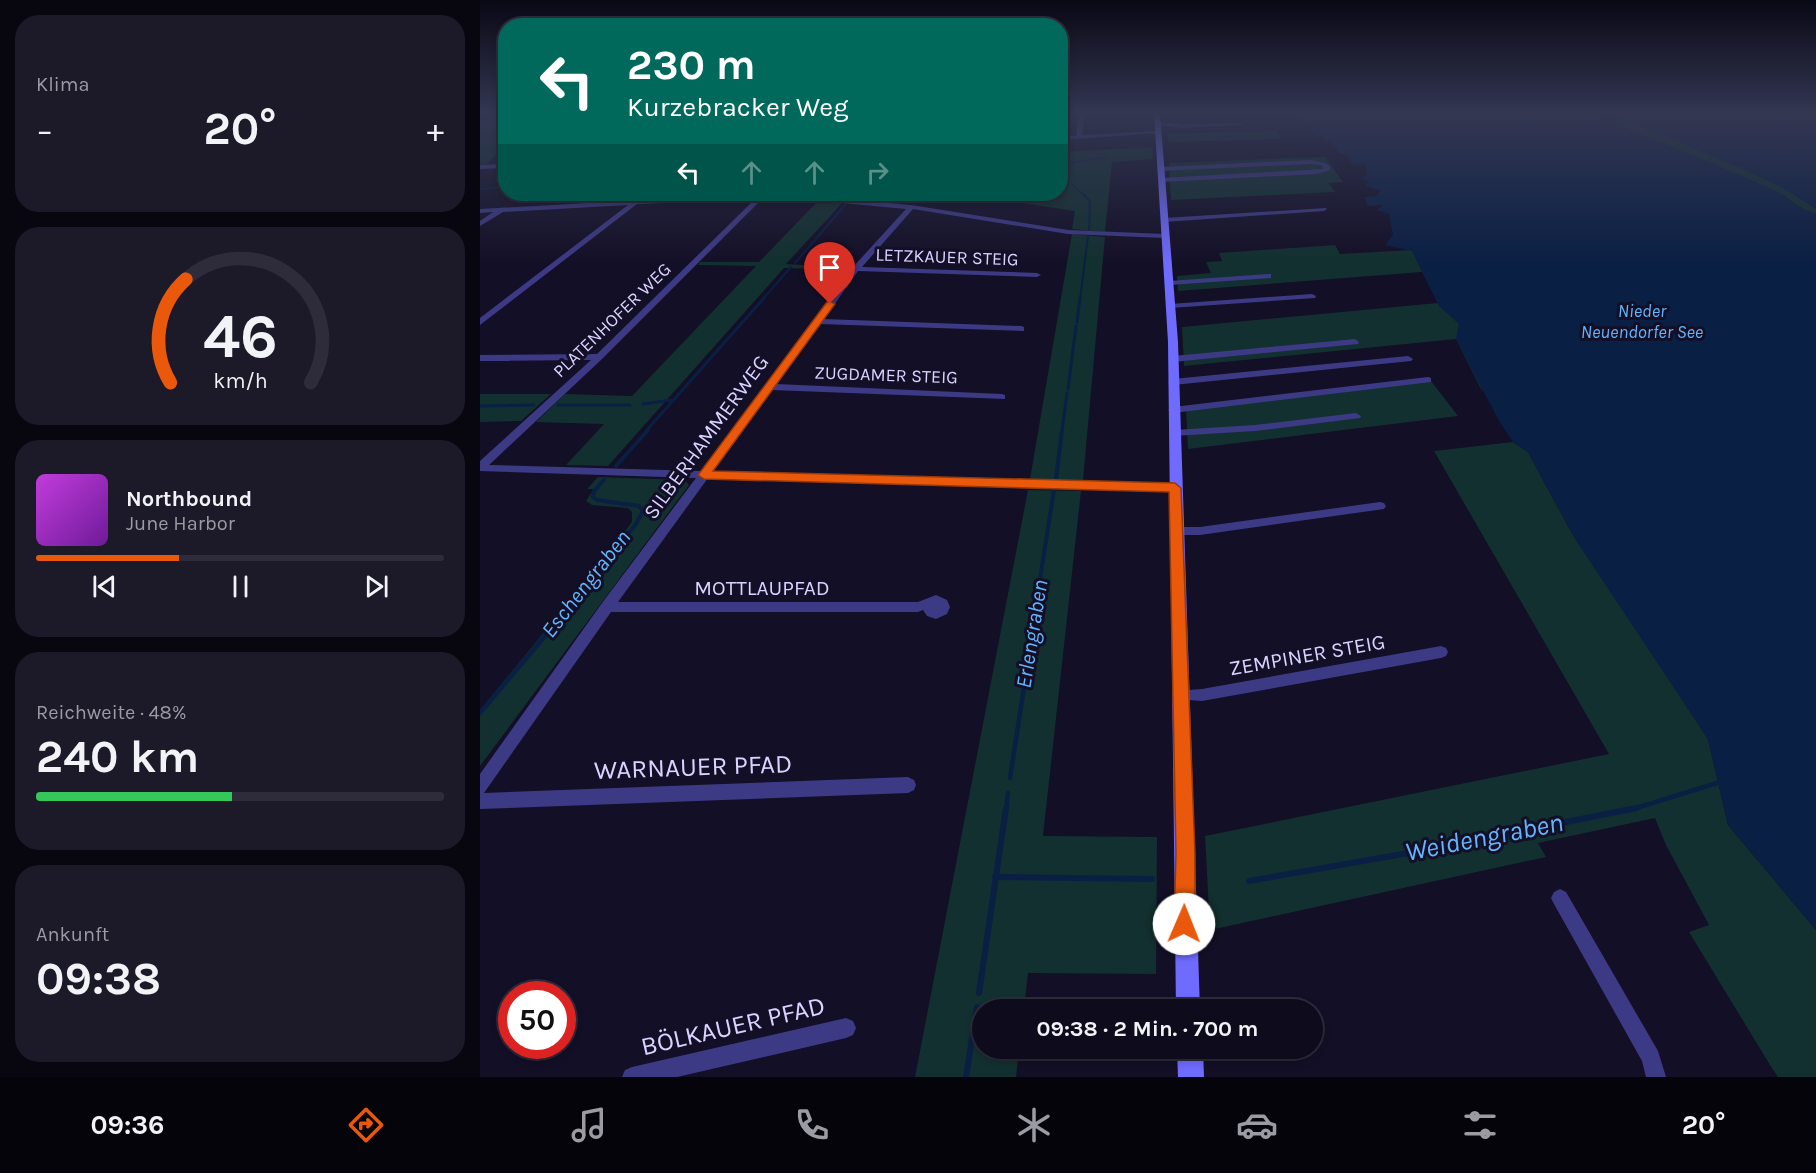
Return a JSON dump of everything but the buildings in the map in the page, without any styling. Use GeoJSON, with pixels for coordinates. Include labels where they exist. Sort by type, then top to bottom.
{"type":"FeatureCollection","features":[{"type":"Feature","properties":{"kind":"main road"},"geometry":{"type":"LineString","coordinates":[[1160,163],[1173,359],[1188,999]]}},
{"type":"Feature","properties":{"kind":"main road"},"geometry":{"type":"LineString","coordinates":[[1190,1059],[1191,1077]]}},
{"type":"Feature","properties":{"kind":"street"},"geometry":{"type":"LineString","coordinates":[[1161,174],[1295,163]]}},
{"type":"Feature","properties":{"kind":"street"},"geometry":{"type":"LineString","coordinates":[[1161,174],[1327,170],[1327,167],[1315,163]]}},
{"type":"Feature","properties":{"kind":"street"},"geometry":{"type":"LineString","coordinates":[[480,167],[498,166]]}},
{"type":"Feature","properties":{"kind":"street"},"geometry":{"type":"LineString","coordinates":[[480,212],[654,201]]}},
{"type":"Feature","properties":{"kind":"street","name":"PLATENHOFER WEG"},"geometry":{"type":"LineString","coordinates":[[480,467],[599,357],[757,201]]}},
{"type":"Feature","properties":{"kind":"street"},"geometry":{"type":"LineString","coordinates":[[847,201],[911,207],[1068,232],[1164,228],[1324,208]]}},
{"type":"Feature","properties":{"kind":"street"},"geometry":{"type":"LineString","coordinates":[[480,322],[636,202]]}},
{"type":"Feature","properties":{"kind":"street","name":"SILBERHAMMERWEG"},"geometry":{"type":"LineString","coordinates":[[480,787],[606,608],[817,321],[856,269],[911,207]]}},
{"type":"Feature","properties":{"kind":"street"},"geometry":{"type":"LineString","coordinates":[[480,224],[501,210]]}},
{"type":"Feature","properties":{"kind":"street","name":"LETZKAUER STEIG"},"geometry":{"type":"LineString","coordinates":[[856,269],[1037,275]]}},
{"type":"Feature","properties":{"kind":"street"},"geometry":{"type":"LineString","coordinates":[[1169,283],[1268,276]]}},
{"type":"Feature","properties":{"kind":"street"},"geometry":{"type":"LineString","coordinates":[[1170,306],[1311,296]]}},
{"type":"Feature","properties":{"kind":"street"},"geometry":{"type":"LineString","coordinates":[[817,321],[1021,329]]}},
{"type":"Feature","properties":{"kind":"street"},"geometry":{"type":"LineString","coordinates":[[1173,359],[1355,342]]}},
{"type":"Feature","properties":{"kind":"street"},"geometry":{"type":"LineString","coordinates":[[480,358],[599,357]]}},
{"type":"Feature","properties":{"kind":"street"},"geometry":{"type":"LineString","coordinates":[[1173,382],[1408,359]]}},
{"type":"Feature","properties":{"kind":"street"},"geometry":{"type":"LineString","coordinates":[[1173,410],[1428,380]]}},
{"type":"Feature","properties":{"kind":"street","name":"ZUGDAMER STEIG"},"geometry":{"type":"LineString","coordinates":[[769,387],[1002,397]]}},
{"type":"Feature","properties":{"kind":"street"},"geometry":{"type":"LineString","coordinates":[[1174,433],[1255,428],[1356,416]]}},
{"type":"Feature","properties":{"kind":"street"},"geometry":{"type":"LineString","coordinates":[[480,467],[1175,488]]}},
{"type":"Feature","properties":{"kind":"street"},"geometry":{"type":"LineString","coordinates":[[1176,531],[1200,531],[1380,506]]}},
{"type":"Feature","properties":{"kind":"street","name":"MOTTLAUPFAD"},"geometry":{"type":"LineString","coordinates":[[606,608],[926,606]]}},
{"type":"Feature","properties":{"kind":"street","name":"ZEMPINER STEIG"},"geometry":{"type":"LineString","coordinates":[[1180,695],[1202,695],[1441,652]]}},
{"type":"Feature","properties":{"kind":"street","name":"WARNAUER PFAD"},"geometry":{"type":"LineString","coordinates":[[480,801],[908,785]]}},
{"type":"Feature","properties":{"kind":"street"},"geometry":{"type":"LineString","coordinates":[[1560,898],[1652,1058],[1656,1077]]}},
{"type":"Feature","properties":{"kind":"street","name":"BÖLKAUER PFAD"},"geometry":{"type":"LineString","coordinates":[[632,1077],[846,1028]]}},
{"type":"Feature","properties":{"kind":"green space"},"geometry":{"type":"Polygon","coordinates":[[[1068,163],[1112,163],[1105,232],[1072,229],[1075,211],[1008,201],[1068,201],[1068,163]]]}},
{"type":"Feature","properties":{"kind":"green space"},"geometry":{"type":"Polygon","coordinates":[[[1169,163],[1330,163],[1343,182],[1328,183],[1335,192],[1171,200],[1169,163]]]}},
{"type":"Feature","properties":{"kind":"green space"},"geometry":{"type":"Polygon","coordinates":[[[1685,163],[1733,163],[1749,170],[1816,205],[1816,227],[1685,163]]]}},
{"type":"Feature","properties":{"kind":"green space"},"geometry":{"type":"Polygon","coordinates":[[[818,201],[843,202],[786,264],[850,268],[848,270],[784,268],[608,466],[566,465],[604,424],[536,422],[565,394],[632,396],[756,266],[698,265],[700,262],[759,262],[818,201]]]}},
{"type":"Feature","properties":{"kind":"green space"},"geometry":{"type":"Polygon","coordinates":[[[1072,234],[1105,237],[1083,480],[1030,479],[1072,234]]]}},
{"type":"Feature","properties":{"kind":"green space"},"geometry":{"type":"Polygon","coordinates":[[[1335,245],[1340,254],[1412,250],[1437,301],[1422,272],[1178,291],[1177,276],[1211,273],[1206,262],[1222,261],[1219,253],[1335,245]]]}},
{"type":"Feature","properties":{"kind":"green space"},"geometry":{"type":"Polygon","coordinates":[[[1438,303],[1440,306],[1456,307],[1483,393],[1456,339],[1184,366],[1182,327],[1438,303]]]}},
{"type":"Feature","properties":{"kind":"green space"},"geometry":{"type":"Polygon","coordinates":[[[1431,381],[1458,416],[1188,449],[1186,408],[1431,381]]]}},
{"type":"Feature","properties":{"kind":"green space"},"geometry":{"type":"Polygon","coordinates":[[[480,394],[551,394],[521,421],[480,422],[480,394]]]}},
{"type":"Feature","properties":{"kind":"green space"},"geometry":{"type":"Polygon","coordinates":[[[1513,442],[1528,452],[1569,528],[1708,739],[1728,825],[1816,930],[1816,1077],[1778,1077],[1770,1065],[1689,932],[1709,925],[1666,845],[1655,818],[1538,843],[1546,857],[1210,930],[1205,836],[1609,754],[1434,451],[1513,442]]]}},
{"type":"Feature","properties":{"kind":"green space"},"geometry":{"type":"Polygon","coordinates":[[[598,477],[685,480],[689,485],[480,766],[480,710],[632,522],[632,512],[628,508],[592,505],[586,501],[594,489],[587,489],[598,477]]]}},
{"type":"Feature","properties":{"kind":"green space"},"geometry":{"type":"Polygon","coordinates":[[[1028,490],[1081,491],[1043,836],[1157,837],[1156,974],[1028,973],[1025,999],[972,999],[972,1059],[1018,1059],[1016,1077],[915,1077],[1028,490]]]}},
{"type":"Feature","properties":{"kind":"water","name":"Nieder Neuendorfer See"},"geometry":{"type":"Polygon","coordinates":[[[1712,163],[1780,193],[1816,213],[1816,930],[1728,825],[1708,739],[1575,539],[1528,452],[1513,442],[1499,421],[1456,339],[1459,324],[1439,306],[1412,251],[1385,245],[1393,235],[1389,214],[1377,210],[1383,205],[1368,206],[1364,197],[1376,196],[1381,190],[1365,186],[1369,182],[1360,178],[1367,175],[1366,165],[1352,164],[1712,163]]]}},
{"type":"Feature","properties":{"kind":"water"},"geometry":{"type":"Polygon","coordinates":[[[1728,163],[1816,163],[1816,209],[1781,187],[1728,163]]]}},
{"type":"Feature","properties":{"kind":"waterway","name":"Erlengraben"},"geometry":{"type":"LineString","coordinates":[[1073,185],[1085,196]]}},
{"type":"Feature","properties":{"kind":"waterway"},"geometry":{"type":"LineString","coordinates":[[480,189],[498,188]]}},
{"type":"Feature","properties":{"kind":"waterway","name":"Erlengraben"},"geometry":{"type":"LineString","coordinates":[[1085,196],[1090,201],[1089,230]]}},
{"type":"Feature","properties":{"kind":"waterway","name":"Eschengraben"},"geometry":{"type":"LineString","coordinates":[[795,263],[846,204]]}},
{"type":"Feature","properties":{"kind":"waterway","name":"Erlengraben"},"geometry":{"type":"LineString","coordinates":[[1080,300],[1088,236]]}},
{"type":"Feature","properties":{"kind":"waterway","name":"Eschengraben"},"geometry":{"type":"LineString","coordinates":[[762,300],[791,267]]}},
{"type":"Feature","properties":{"kind":"waterway","name":"Eschengraben"},"geometry":{"type":"LineString","coordinates":[[646,431],[764,298]]}},
{"type":"Feature","properties":{"kind":"waterway","name":"Erlengraben"},"geometry":{"type":"LineString","coordinates":[[1077,322],[1080,298]]}},
{"type":"Feature","properties":{"kind":"waterway","name":"Erlengraben"},"geometry":{"type":"LineString","coordinates":[[1068,389],[1076,326]]}},
{"type":"Feature","properties":{"kind":"waterway","name":"Erlengraben"},"geometry":{"type":"LineString","coordinates":[[1062,431],[1067,393]]}},
{"type":"Feature","properties":{"kind":"waterway"},"geometry":{"type":"LineString","coordinates":[[643,404],[672,400]]}},
{"type":"Feature","properties":{"kind":"waterway"},"geometry":{"type":"LineString","coordinates":[[480,406],[534,405]]}},
{"type":"Feature","properties":{"kind":"waterway"},"geometry":{"type":"LineString","coordinates":[[558,405],[630,405]]}},
{"type":"Feature","properties":{"kind":"waterway","name":"Eschengraben"},"geometry":{"type":"LineString","coordinates":[[616,466],[648,430]]}},
{"type":"Feature","properties":{"kind":"waterway","name":"Erlengraben"},"geometry":{"type":"LineString","coordinates":[[1056,479],[1062,430]]}},
{"type":"Feature","properties":{"kind":"waterway","name":"Eschengraben"},"geometry":{"type":"LineString","coordinates":[[577,598],[636,524],[643,511],[639,506],[597,500],[593,497],[594,491],[604,480]]}},
{"type":"Feature","properties":{"kind":"waterway","name":"Erlengraben"},"geometry":{"type":"LineString","coordinates":[[1037,598],[1054,490]]}},
{"type":"Feature","properties":{"kind":"waterway","name":"Eschengraben"},"geometry":{"type":"LineString","coordinates":[[480,713],[578,597]]}},
{"type":"Feature","properties":{"kind":"waterway","name":"Erlengraben"},"geometry":{"type":"LineString","coordinates":[[1010,778],[1038,597]]}},
{"type":"Feature","properties":{"kind":"waterway","name":"Weidengraben"},"geometry":{"type":"LineString","coordinates":[[1630,810],[1717,783]]}},
{"type":"Feature","properties":{"kind":"waterway","name":"Erlengraben"},"geometry":{"type":"LineString","coordinates":[[1006,810],[1008,793]]}},
{"type":"Feature","properties":{"kind":"waterway","name":"Erlengraben"},"geometry":{"type":"LineString","coordinates":[[996,877],[1006,808]]}},
{"type":"Feature","properties":{"kind":"waterway","name":"Weidengraben"},"geometry":{"type":"LineString","coordinates":[[1249,881],[1426,850],[1636,808]]}},
{"type":"Feature","properties":{"kind":"waterway","name":"Erlengraben"},"geometry":{"type":"LineString","coordinates":[[979,993],[996,877]]}},
{"type":"Feature","properties":{"kind":"waterway","name":"Weidengraben"},"geometry":{"type":"LineString","coordinates":[[996,877],[1152,879]]}},
{"type":"Feature","properties":{"kind":"waterway","name":"Erlengraben"},"geometry":{"type":"LineString","coordinates":[[966,1077],[972,1039]]}},
{"type":"Feature","properties":{"kind":"route"},"geometry":{"type":"LineString","coordinates":[[830,304],[704,475],[1175,488],[1185,854],[1184,924]]}}]}
